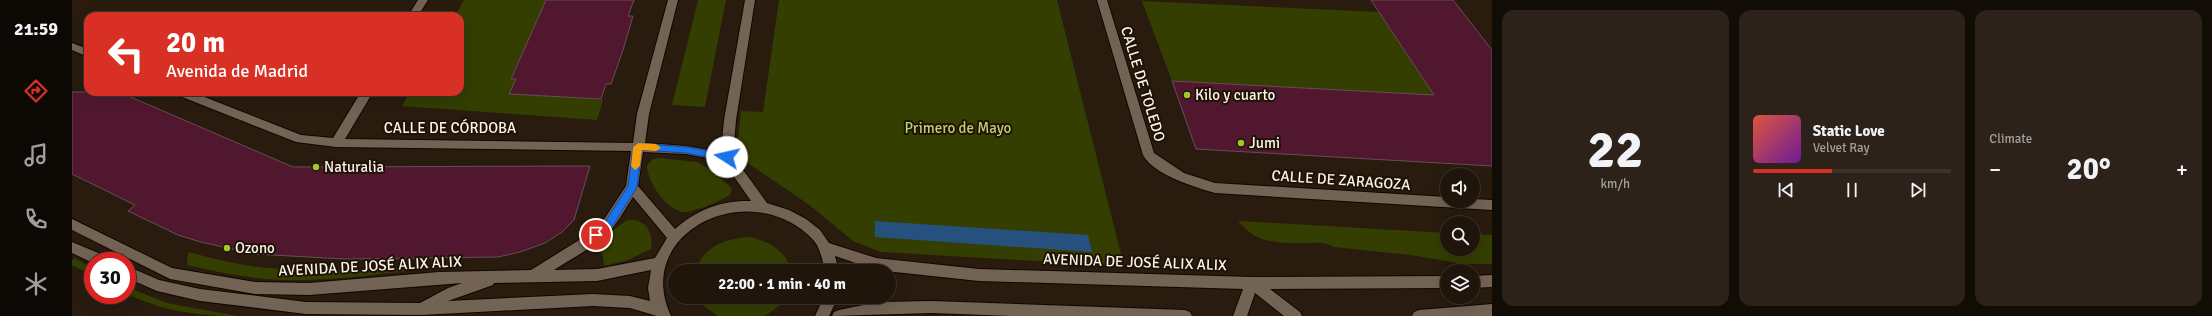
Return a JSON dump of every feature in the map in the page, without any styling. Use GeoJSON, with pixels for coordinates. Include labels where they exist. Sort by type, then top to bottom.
{"type":"FeatureCollection","features":[{"type":"Feature","properties":{"kind":"street"},"geometry":{"type":"LineString","coordinates":[[416,12],[423,0]]}},
{"type":"Feature","properties":{"kind":"street"},"geometry":{"type":"LineString","coordinates":[[530,276],[537,275],[589,241],[610,222],[632,187],[643,114],[673,0]]}},
{"type":"Feature","properties":{"kind":"street"},"geometry":{"type":"LineString","coordinates":[[750,0],[730,120],[727,157],[762,207]]}},
{"type":"Feature","properties":{"kind":"street","name":"CALLE DE TOLEDO"},"geometry":{"type":"LineString","coordinates":[[1102,0],[1149,155],[1167,170],[1188,181]]}},
{"type":"Feature","properties":{"kind":"street"},"geometry":{"type":"LineString","coordinates":[[72,46],[84,51]]}},
{"type":"Feature","properties":{"kind":"street","name":"CALLE DE CÓRDOBA"},"geometry":{"type":"LineString","coordinates":[[191,96],[300,139],[336,143],[638,147],[686,150],[727,157]]}},
{"type":"Feature","properties":{"kind":"street"},"geometry":{"type":"LineString","coordinates":[[336,143],[365,96]]}},
{"type":"Feature","properties":{"kind":"street","name":"CALLE DE ZARAGOZA"},"geometry":{"type":"LineString","coordinates":[[1188,181],[1215,188],[1492,205]]}},
{"type":"Feature","properties":{"kind":"street"},"geometry":{"type":"LineString","coordinates":[[632,187],[674,238]]}},
{"type":"Feature","properties":{"kind":"street"},"geometry":{"type":"LineString","coordinates":[[661,312],[654,286],[658,263],[674,238],[700,217],[728,208],[762,207],[778,211],[801,222],[815,234],[824,247],[830,264]]}},
{"type":"Feature","properties":{"kind":"street","name":"AVENIDA DE JOSÉ ALIX ALIX"},"geometry":{"type":"LineString","coordinates":[[72,224],[170,273],[255,288],[309,289],[438,278],[597,275],[658,263]]}},
{"type":"Feature","properties":{"kind":"street"},"geometry":{"type":"LineString","coordinates":[[72,247],[84,252]]}},
{"type":"Feature","properties":{"kind":"street","name":"AVENIDA DE JOSÉ ALIX ALIX"},"geometry":{"type":"LineString","coordinates":[[824,247],[876,264],[979,275],[1252,283],[1440,282]]}},
{"type":"Feature","properties":{"kind":"street"},"geometry":{"type":"LineString","coordinates":[[136,276],[157,285],[200,295],[310,312],[417,313],[593,300],[637,303],[661,312]]}},
{"type":"Feature","properties":{"kind":"street"},"geometry":{"type":"LineString","coordinates":[[417,313],[453,292],[501,277]]}},
{"type":"Feature","properties":{"kind":"street"},"geometry":{"type":"LineString","coordinates":[[1480,282],[1492,282]]}},
{"type":"Feature","properties":{"kind":"street"},"geometry":{"type":"LineString","coordinates":[[1240,316],[1252,283],[1295,316]]}},
{"type":"Feature","properties":{"kind":"street"},"geometry":{"type":"LineString","coordinates":[[822,316],[828,304]]}},
{"type":"Feature","properties":{"kind":"street"},"geometry":{"type":"LineString","coordinates":[[839,316],[878,308],[932,307],[1185,316]]}},
{"type":"Feature","properties":{"kind":"street"},"geometry":{"type":"LineString","coordinates":[[1419,316],[1492,310]]}},
{"type":"Feature","properties":{"kind":"green space"},"geometry":{"type":"Polygon","coordinates":[[[464,0],[551,0],[541,14],[530,42],[526,58],[520,58],[511,78],[516,79],[510,94],[541,96],[544,89],[569,97],[603,100],[597,120],[402,106],[408,96],[464,96],[464,12],[457,12],[464,0]]]}},
{"type":"Feature","properties":{"kind":"green space"},"geometry":{"type":"Polygon","coordinates":[[[698,0],[726,0],[705,107],[672,105],[698,0]]]}},
{"type":"Feature","properties":{"kind":"green space","name":"Primero de Mayo"},"geometry":{"type":"Polygon","coordinates":[[[779,0],[1057,0],[1124,266],[881,252],[853,241],[808,204],[749,164],[741,152],[738,140],[741,111],[763,112],[779,0]]]}},
{"type":"Feature","properties":{"kind":"green space"},"geometry":{"type":"Polygon","coordinates":[[[1142,1],[1379,12],[1434,95],[1172,81],[1142,1]]]}},
{"type":"Feature","properties":{"kind":"green space"},"geometry":{"type":"Polygon","coordinates":[[[659,158],[697,162],[712,170],[732,189],[730,195],[714,203],[687,212],[677,210],[665,201],[650,180],[647,166],[653,159],[659,158]]]}},
{"type":"Feature","properties":{"kind":"green space"},"geometry":{"type":"Polygon","coordinates":[[[627,220],[639,221],[647,227],[651,237],[651,249],[628,260],[604,266],[603,256],[597,243],[627,220]]]}},
{"type":"Feature","properties":{"kind":"green space"},"geometry":{"type":"Polygon","coordinates":[[[1238,221],[1440,233],[1440,256],[1480,256],[1480,234],[1492,235],[1492,264],[1465,264],[1410,255],[1334,247],[1321,243],[1288,243],[1270,241],[1253,235],[1238,221]]]}},
{"type":"Feature","properties":{"kind":"green space"},"geometry":{"type":"Polygon","coordinates":[[[750,237],[770,244],[781,252],[789,264],[698,264],[704,255],[717,245],[733,239],[750,237]]]}},
{"type":"Feature","properties":{"kind":"green space"},"geometry":{"type":"Polygon","coordinates":[[[188,252],[218,260],[269,268],[356,270],[407,268],[406,271],[344,278],[281,280],[234,275],[187,265],[188,252]]]}},
{"type":"Feature","properties":{"kind":"green space"},"geometry":{"type":"Polygon","coordinates":[[[75,258],[84,264],[84,271],[72,265],[72,260],[75,258]]]}},
{"type":"Feature","properties":{"kind":"green space"},"geometry":{"type":"Polygon","coordinates":[[[136,291],[167,303],[237,316],[195,314],[154,305],[136,298],[136,291]]]}},
{"type":"Feature","properties":{"kind":"green space"},"geometry":{"type":"Polygon","coordinates":[[[703,304],[782,304],[765,316],[718,316],[703,304]]]}},
{"type":"Feature","properties":{"kind":"water"},"geometry":{"type":"Polygon","coordinates":[[[875,221],[1088,235],[1092,252],[875,237],[875,221]]]}},
{"type":"Feature","properties":{"kind":"building"},"geometry":{"type":"Polygon","coordinates":[[[546,0],[634,0],[628,16],[633,16],[623,50],[611,84],[606,84],[601,99],[509,94],[516,79],[511,79],[546,0]]]}},
{"type":"Feature","properties":{"kind":"building"},"geometry":{"type":"Polygon","coordinates":[[[1371,0],[1453,0],[1492,50],[1492,166],[1196,149],[1172,81],[1434,95],[1371,0]]]}},
{"type":"Feature","properties":{"kind":"building"},"geometry":{"type":"Polygon","coordinates":[[[72,92],[84,92],[84,96],[128,96],[293,167],[590,166],[574,220],[562,232],[545,243],[520,252],[498,257],[345,259],[254,254],[201,242],[178,235],[128,211],[135,205],[72,174],[72,92]]]}},
{"type":"Feature","properties":{"kind":"slow traffic"},"geometry":{"type":"LineString","coordinates":[[635,166],[638,147],[656,148]]}},
{"type":"Feature","properties":{"kind":"place","name":"Kilo y cuarto"},"geometry":{"type":"Point","coordinates":[1187,95]}},
{"type":"Feature","properties":{"kind":"place","name":"Jumi"},"geometry":{"type":"Point","coordinates":[1241,143]}},
{"type":"Feature","properties":{"kind":"place","name":"Naturalia"},"geometry":{"type":"Point","coordinates":[316,167]}},
{"type":"Feature","properties":{"kind":"place","name":"Ozono"},"geometry":{"type":"Point","coordinates":[227,248]}},
{"type":"Feature","properties":{"kind":"route"},"geometry":{"type":"LineString","coordinates":[[596,235],[610,222],[632,187],[638,147],[686,150],[727,157]]}}]}
